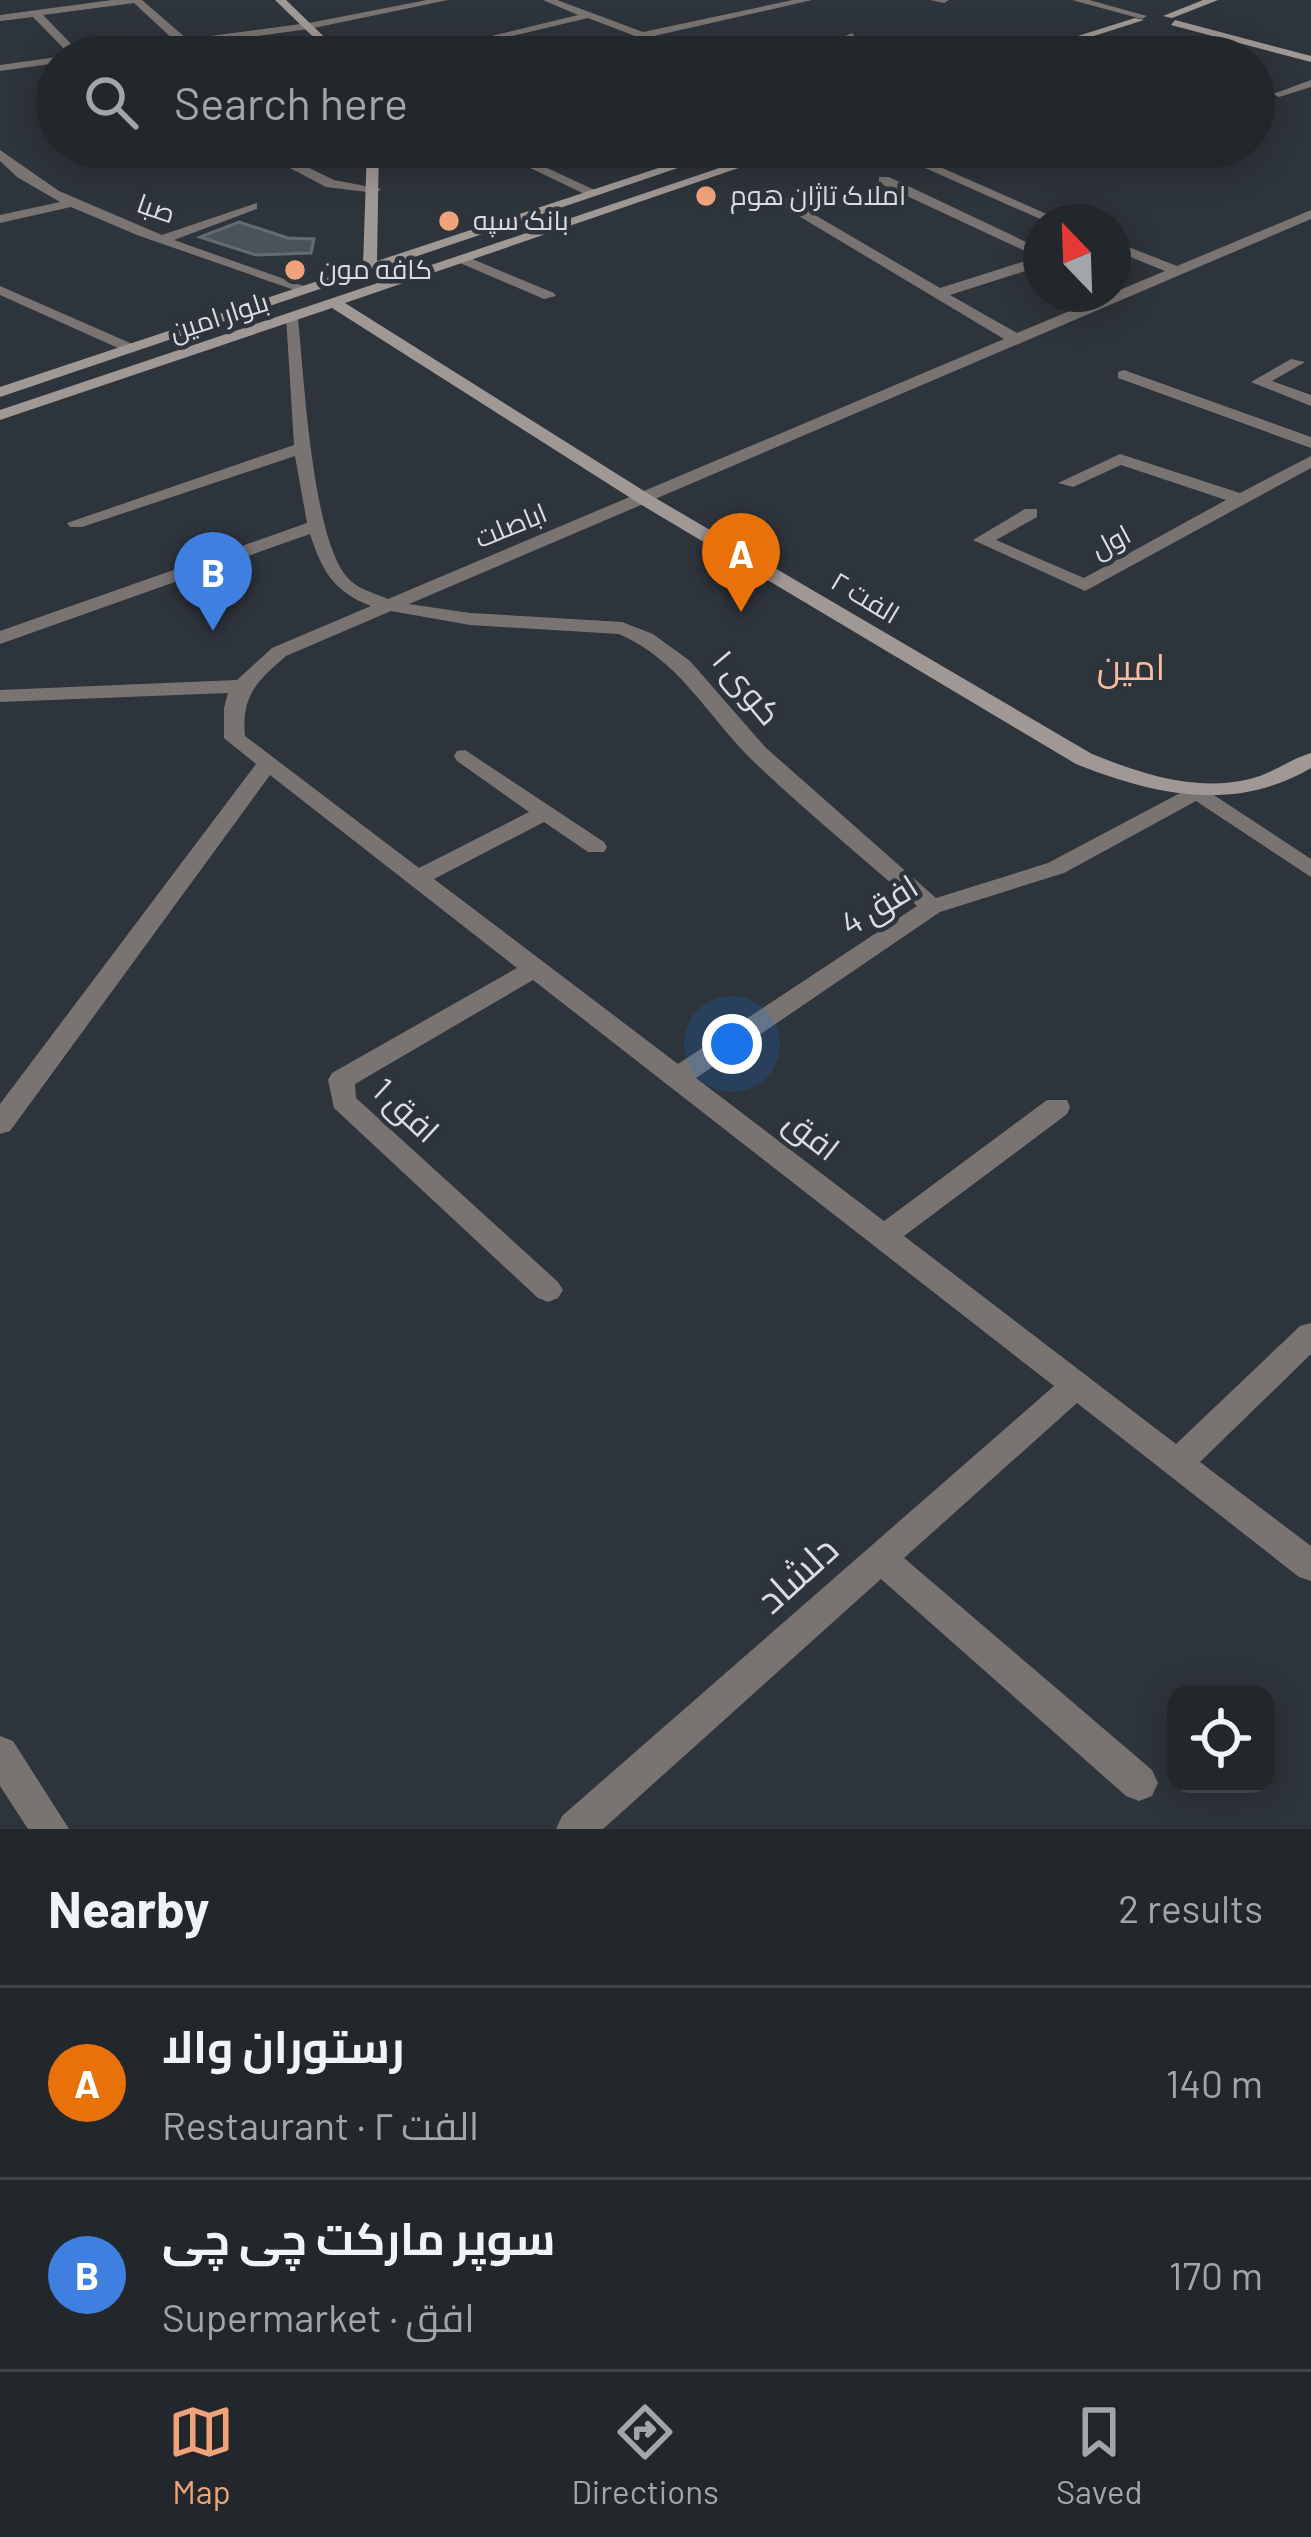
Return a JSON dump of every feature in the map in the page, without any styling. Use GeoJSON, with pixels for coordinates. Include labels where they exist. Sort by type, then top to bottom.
{"type":"FeatureCollection","features":[{"type":"Feature","properties":{"kind":"main road"},"geometry":{"type":"LineString","coordinates":[[280,0],[319,36]]}},
{"type":"Feature","properties":{"kind":"main road"},"geometry":{"type":"LineString","coordinates":[[1124,36],[1214,0]]}},
{"type":"Feature","properties":{"kind":"main road"},"geometry":{"type":"LineString","coordinates":[[1141,18],[1156,25]]}},
{"type":"Feature","properties":{"kind":"main road"},"geometry":{"type":"LineString","coordinates":[[1083,36],[1141,18],[1171,20],[1228,36]]}},
{"type":"Feature","properties":{"kind":"main road"},"geometry":{"type":"LineString","coordinates":[[1275,49],[1311,59]]}},
{"type":"Feature","properties":{"kind":"main road"},"geometry":{"type":"LineString","coordinates":[[370,269],[374,168]]}},
{"type":"Feature","properties":{"kind":"main road","name":"بلوار امین"},"geometry":{"type":"LineString","coordinates":[[0,392],[670,168]]}},
{"type":"Feature","properties":{"kind":"main road","name":"بلوار امین"},"geometry":{"type":"LineString","coordinates":[[0,415],[731,168]]}},
{"type":"Feature","properties":{"kind":"main road"},"geometry":{"type":"LineString","coordinates":[[594,193],[621,205]]}},
{"type":"Feature","properties":{"kind":"main road","name":"الفت ۲"},"geometry":{"type":"LineString","coordinates":[[336,304],[646,500],[1084,759],[1129,779],[1197,791],[1261,785],[1311,759]]}},
{"type":"Feature","properties":{"kind":"street"},"geometry":{"type":"LineString","coordinates":[[0,18],[135,0],[176,36]]}},
{"type":"Feature","properties":{"kind":"street"},"geometry":{"type":"LineString","coordinates":[[235,36],[443,0]]}},
{"type":"Feature","properties":{"kind":"street"},"geometry":{"type":"LineString","coordinates":[[548,0],[645,36]]}},
{"type":"Feature","properties":{"kind":"street"},"geometry":{"type":"LineString","coordinates":[[562,5],[588,0]]}},
{"type":"Feature","properties":{"kind":"street"},"geometry":{"type":"LineString","coordinates":[[642,35],[807,0]]}},
{"type":"Feature","properties":{"kind":"street"},"geometry":{"type":"LineString","coordinates":[[935,0],[944,0]]}},
{"type":"Feature","properties":{"kind":"street"},"geometry":{"type":"LineString","coordinates":[[1077,0],[1141,18]]}},
{"type":"Feature","properties":{"kind":"street"},"geometry":{"type":"LineString","coordinates":[[35,13],[59,36]]}},
{"type":"Feature","properties":{"kind":"street"},"geometry":{"type":"LineString","coordinates":[[500,36],[589,15]]}},
{"type":"Feature","properties":{"kind":"street"},"geometry":{"type":"LineString","coordinates":[[0,68],[36,63]]}},
{"type":"Feature","properties":{"kind":"street"},"geometry":{"type":"LineString","coordinates":[[1279,94],[1311,83]]}},
{"type":"Feature","properties":{"kind":"street","name":"صبا"},"geometry":{"type":"LineString","coordinates":[[0,154],[6,174],[68,204],[308,290]]}},
{"type":"Feature","properties":{"kind":"street"},"geometry":{"type":"LineString","coordinates":[[299,168],[331,184],[375,190]]}},
{"type":"Feature","properties":{"kind":"street"},"geometry":{"type":"LineString","coordinates":[[539,168],[594,193]]}},
{"type":"Feature","properties":{"kind":"street"},"geometry":{"type":"LineString","coordinates":[[932,168],[1023,207]]}},
{"type":"Feature","properties":{"kind":"street"},"geometry":{"type":"LineString","coordinates":[[884,180],[1023,248]]}},
{"type":"Feature","properties":{"kind":"street"},"geometry":{"type":"LineString","coordinates":[[779,200],[1017,340]]}},
{"type":"Feature","properties":{"kind":"street"},"geometry":{"type":"LineString","coordinates":[[0,219],[68,204]]}},
{"type":"Feature","properties":{"kind":"street"},"geometry":{"type":"LineString","coordinates":[[166,238],[252,206]]}},
{"type":"Feature","properties":{"kind":"street","name":"اباصلت"},"geometry":{"type":"LineString","coordinates":[[240,686],[279,652],[1311,214]]}},
{"type":"Feature","properties":{"kind":"street"},"geometry":{"type":"LineString","coordinates":[[1131,252],[1178,272]]}},
{"type":"Feature","properties":{"kind":"street"},"geometry":{"type":"LineString","coordinates":[[465,260],[549,296]]}},
{"type":"Feature","properties":{"kind":"street"},"geometry":{"type":"LineString","coordinates":[[937,294],[1023,263]]}},
{"type":"Feature","properties":{"kind":"street"},"geometry":{"type":"LineString","coordinates":[[0,290],[132,349]]}},
{"type":"Feature","properties":{"kind":"street","name":"کوی ۱"},"geometry":{"type":"LineString","coordinates":[[291,319],[302,448],[318,525],[339,581],[366,599],[462,619],[622,628],[647,637],[688,668],[753,748],[932,907]]}},
{"type":"Feature","properties":{"kind":"street"},"geometry":{"type":"LineString","coordinates":[[1297,362],[1259,382],[1311,400]]}},
{"type":"Feature","properties":{"kind":"street"},"geometry":{"type":"LineString","coordinates":[[1124,375],[1311,442]]}},
{"type":"Feature","properties":{"kind":"street"},"geometry":{"type":"LineString","coordinates":[[76,524],[302,448]]}},
{"type":"Feature","properties":{"kind":"street"},"geometry":{"type":"LineString","coordinates":[[1067,483],[1120,459],[1244,500]]}},
{"type":"Feature","properties":{"kind":"street","name":"اول"},"geometry":{"type":"LineString","coordinates":[[1031,513],[982,540],[1085,584],[1311,461]]}},
{"type":"Feature","properties":{"kind":"street"},"geometry":{"type":"LineString","coordinates":[[0,638],[318,525]]}},
{"type":"Feature","properties":{"kind":"street"},"geometry":{"type":"LineString","coordinates":[[0,696],[240,686],[231,707],[235,738],[268,763],[0,1124]]}},
{"type":"Feature","properties":{"kind":"street"},"geometry":{"type":"LineString","coordinates":[[465,756],[596,847]]}},
{"type":"Feature","properties":{"kind":"street","name":"افق"},"geometry":{"type":"LineString","coordinates":[[268,763],[1311,1566]]}},
{"type":"Feature","properties":{"kind":"street"},"geometry":{"type":"LineString","coordinates":[[1197,791],[1311,870]]}},
{"type":"Feature","properties":{"kind":"street","name":"افق 4"},"geometry":{"type":"LineString","coordinates":[[678,1077],[932,907],[1056,868],[1197,791]]}},
{"type":"Feature","properties":{"kind":"street"},"geometry":{"type":"LineString","coordinates":[[417,878],[544,813]]}},
{"type":"Feature","properties":{"kind":"street","name":"افق 1"},"geometry":{"type":"LineString","coordinates":[[536,968],[341,1080],[338,1091],[343,1101],[548,1290]]}},
{"type":"Feature","properties":{"kind":"street"},"geometry":{"type":"LineString","coordinates":[[884,1236],[1057,1107]]}},
{"type":"Feature","properties":{"kind":"street"},"geometry":{"type":"LineString","coordinates":[[1179,1462],[1311,1335]]}},
{"type":"Feature","properties":{"kind":"street","name":"دلشاد"},"geometry":{"type":"LineString","coordinates":[[575,1829],[1077,1384]]}},
{"type":"Feature","properties":{"kind":"street"},"geometry":{"type":"LineString","coordinates":[[879,1557],[1138,1783]]}},
{"type":"Feature","properties":{"kind":"street"},"geometry":{"type":"LineString","coordinates":[[0,1754],[50,1829]]}},
{"type":"Feature","properties":{"kind":"building"},"geometry":{"type":"Polygon","coordinates":[[[239,222],[288,238],[314,239],[311,253],[256,255],[200,237],[239,222]]]}},
{"type":"Feature","properties":{"kind":"place","name":"املاک تاژان هوم"},"geometry":{"type":"Point","coordinates":[706,196]}},
{"type":"Feature","properties":{"kind":"place","name":"بانک سپه"},"geometry":{"type":"Point","coordinates":[449,221]}},
{"type":"Feature","properties":{"kind":"place","name":"کافه مون"},"geometry":{"type":"Point","coordinates":[295,270]}},
{"type":"Feature","properties":{"kind":"place","name":"رستوران والا"},"geometry":{"type":"Point","coordinates":[741,612]}},
{"type":"Feature","properties":{"kind":"place","name":"سوپر مارکت چی چی"},"geometry":{"type":"Point","coordinates":[213,631]}},
{"type":"Feature","properties":{"kind":"district","name":"امین"},"geometry":{"type":"Point","coordinates":[1131,667]}}]}
